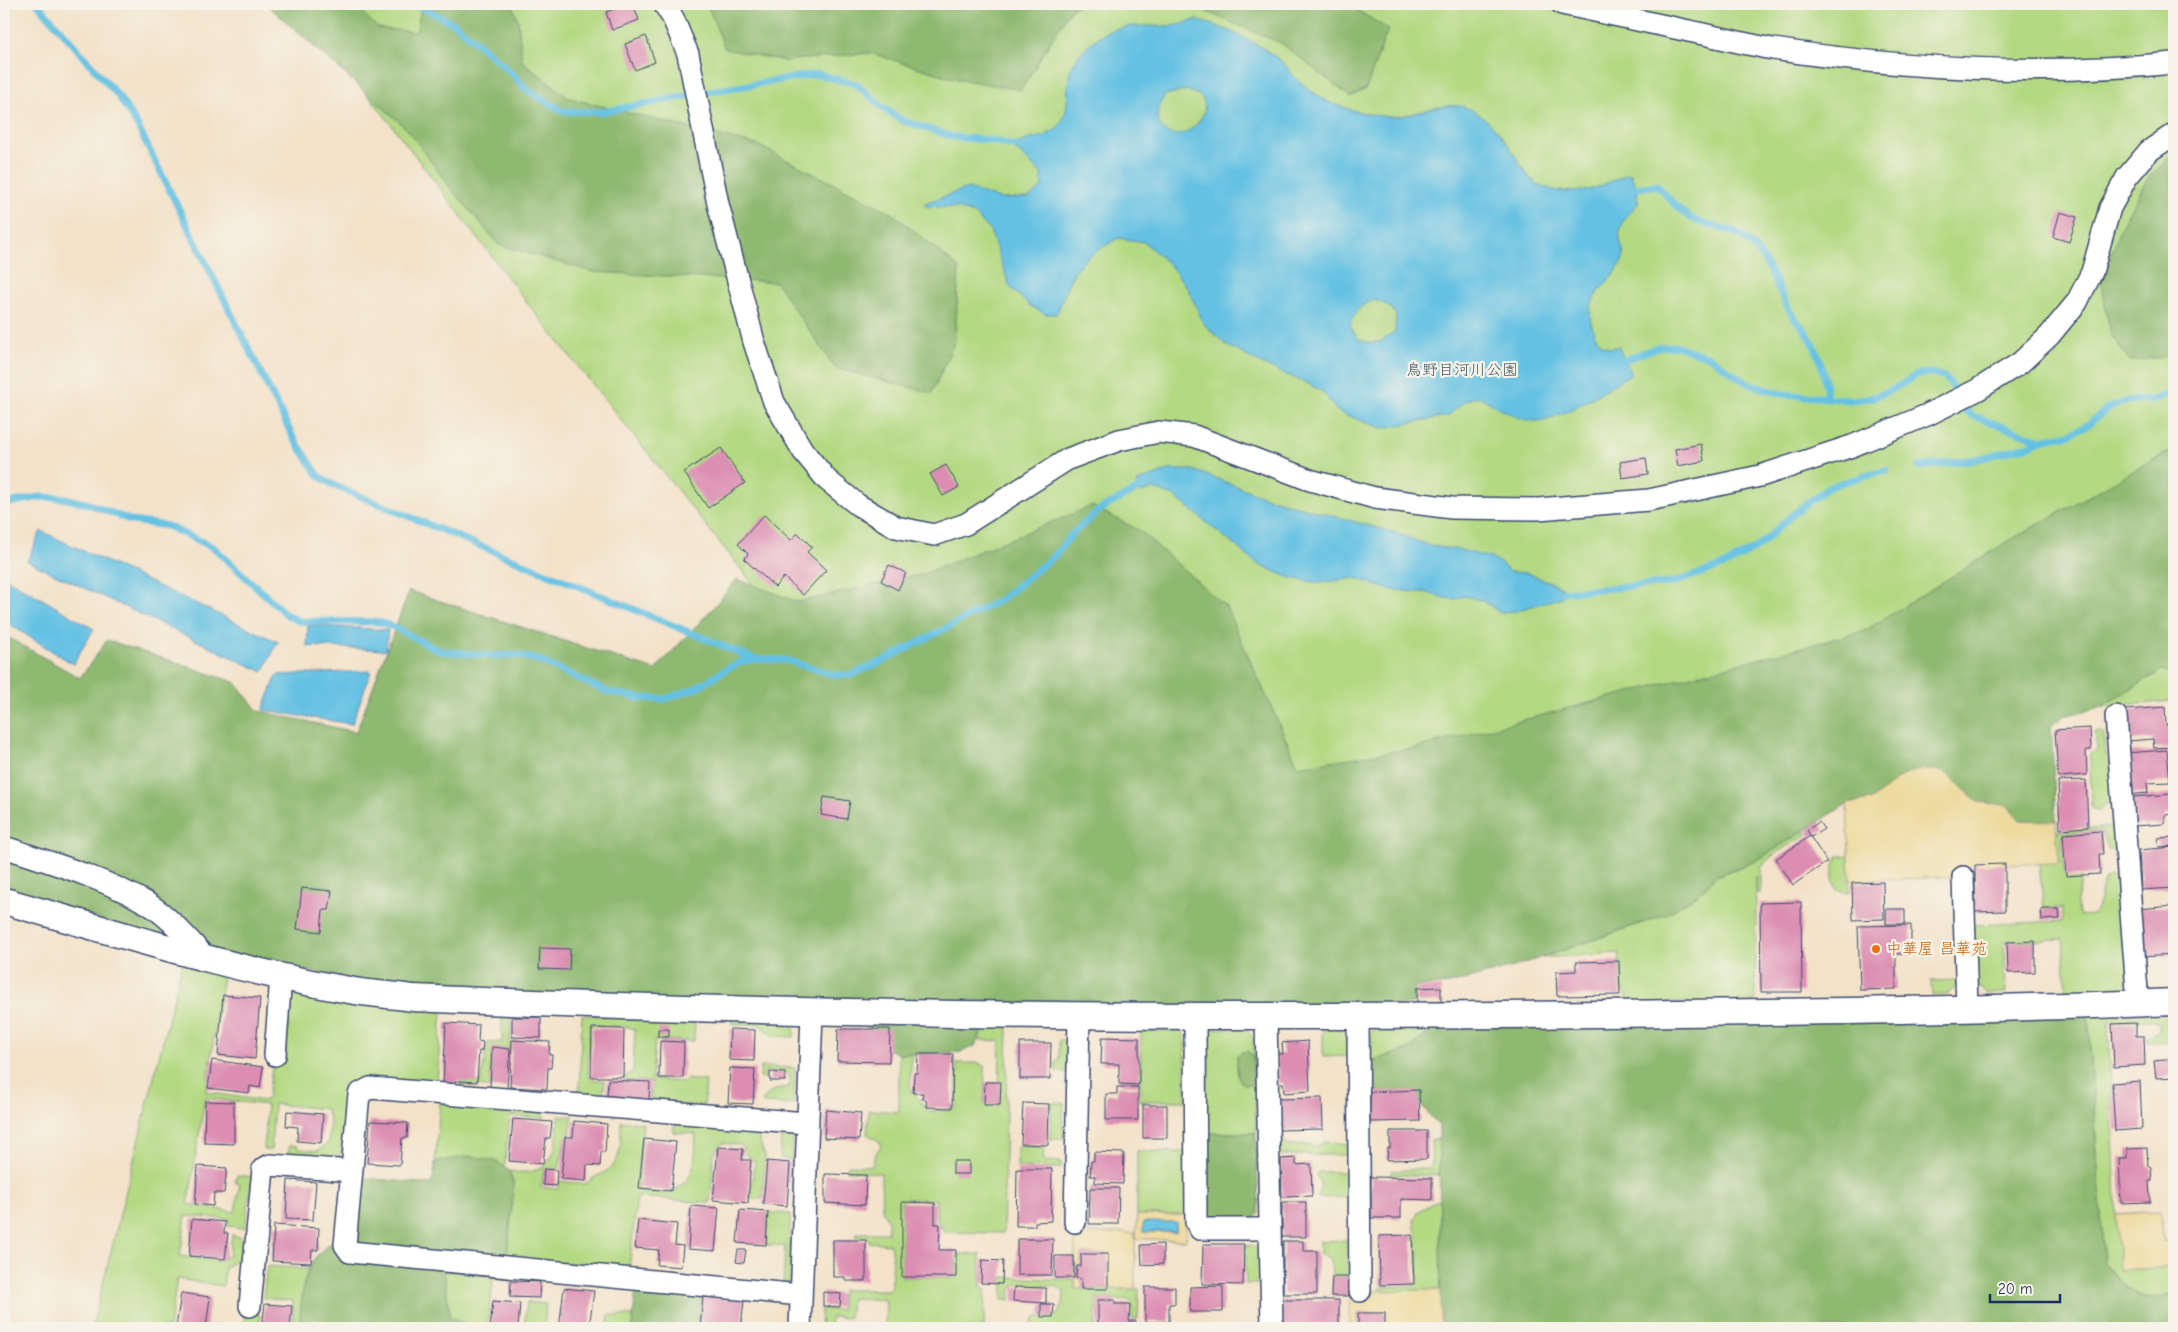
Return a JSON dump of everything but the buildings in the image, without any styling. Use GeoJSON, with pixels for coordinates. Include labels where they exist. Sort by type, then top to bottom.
{"type":"FeatureCollection","features":[{"type":"Feature","properties":{"kind":"street"},"geometry":{"type":"LineString","coordinates":[[664,4],[673,18],[694,74],[718,204],[754,342],[774,402],[803,451],[828,480],[858,506],[896,527],[934,535],[966,524],[1068,459],[1119,440],[1159,432],[1194,436],[1310,480],[1375,498],[1452,508],[1538,509],[1649,500],[1760,476],[1852,446],[1927,414],[1977,390],[2020,362],[2049,336],[2077,302],[2092,272],[2110,208],[2127,178],[2149,151],[2174,134]]}},
{"type":"Feature","properties":{"kind":"street"},"geometry":{"type":"LineString","coordinates":[[1562,4],[1771,48],[1840,58],[1938,67],[2026,70],[2127,68],[2174,64]]}},
{"type":"Feature","properties":{"kind":"street"},"geometry":{"type":"LineString","coordinates":[[2116,716],[2138,1004]]}},
{"type":"Feature","properties":{"kind":"street"},"geometry":{"type":"LineString","coordinates":[[4,847],[64,868],[148,904],[173,924],[206,958]]}},
{"type":"Feature","properties":{"kind":"street"},"geometry":{"type":"LineString","coordinates":[[1963,877],[1966,1008]]}},
{"type":"Feature","properties":{"kind":"street"},"geometry":{"type":"LineString","coordinates":[[4,901],[206,958],[281,976],[350,990],[413,998],[812,1013],[1266,1018],[1966,1008],[2174,1002]]}},
{"type":"Feature","properties":{"kind":"street"},"geometry":{"type":"LineString","coordinates":[[275,1055],[281,976]]}},
{"type":"Feature","properties":{"kind":"street"},"geometry":{"type":"LineString","coordinates":[[800,1328],[812,1013]]}},
{"type":"Feature","properties":{"kind":"street"},"geometry":{"type":"LineString","coordinates":[[1076,1222],[1078,1015]]}},
{"type":"Feature","properties":{"kind":"street"},"geometry":{"type":"LineString","coordinates":[[1196,1017],[1196,1222],[1200,1229],[1270,1229]]}},
{"type":"Feature","properties":{"kind":"street"},"geometry":{"type":"LineString","coordinates":[[1266,1018],[1272,1328]]}},
{"type":"Feature","properties":{"kind":"street"},"geometry":{"type":"LineString","coordinates":[[1358,1018],[1360,1291]]}},
{"type":"Feature","properties":{"kind":"street"},"geometry":{"type":"LineString","coordinates":[[802,1295],[350,1252],[345,1245],[359,1094],[370,1088],[807,1122]]}},
{"type":"Feature","properties":{"kind":"street"},"geometry":{"type":"LineString","coordinates":[[250,1306],[263,1169],[270,1165],[352,1171]]}},
{"type":"Feature","properties":{"kind":"green space"},"geometry":{"type":"Polygon","coordinates":[[[266,4],[354,4],[378,28],[416,32],[422,4],[512,4],[518,20],[522,61],[569,98],[757,145],[892,213],[959,268],[955,341],[932,393],[835,368],[776,282],[593,272],[499,245],[448,185],[407,129],[266,4]]]}},
{"type":"Feature","properties":{"kind":"green space","name":"鳥野目河川公園"},"geometry":{"type":"Polygon","coordinates":[[[292,4],[2174,4],[2174,511],[1858,649],[1294,776],[926,588],[778,615],[528,304],[384,115],[292,4]]]}},
{"type":"Feature","properties":{"kind":"green space"},"geometry":{"type":"Polygon","coordinates":[[[707,4],[1080,4],[1070,10],[1021,90],[953,78],[870,53],[784,61],[725,49],[707,4]]]}},
{"type":"Feature","properties":{"kind":"green space"},"geometry":{"type":"Polygon","coordinates":[[[1188,4],[1347,4],[1388,29],[1366,89],[1350,97],[1281,43],[1188,4]]]}},
{"type":"Feature","properties":{"kind":"green space"},"geometry":{"type":"Polygon","coordinates":[[[2174,153],[2174,353],[2163,357],[2130,361],[2111,335],[2101,284],[2120,229],[2147,179],[2174,153]]]}},
{"type":"Feature","properties":{"kind":"green space"},"geometry":{"type":"Polygon","coordinates":[[[2174,451],[2174,674],[2161,671],[2101,707],[2063,716],[2051,726],[2056,821],[2020,820],[2007,805],[1978,802],[1898,778],[1872,800],[1847,804],[1756,861],[1716,876],[1699,894],[1665,915],[1513,967],[1449,984],[1415,987],[1414,1004],[984,1025],[975,1046],[961,1052],[899,1054],[886,1048],[862,1022],[415,991],[212,953],[4,891],[4,635],[80,678],[107,640],[235,682],[258,711],[356,732],[409,591],[655,670],[713,608],[737,579],[798,602],[923,574],[1092,506],[1140,531],[1226,607],[1298,766],[1416,748],[1864,631],[2012,539],[2162,455],[2174,451]]]}},
{"type":"Feature","properties":{"kind":"green space"},"geometry":{"type":"Polygon","coordinates":[[[2161,671],[2174,674],[2174,701],[2101,707],[2161,671]]]}},
{"type":"Feature","properties":{"kind":"green space"},"geometry":{"type":"Polygon","coordinates":[[[2095,732],[2104,733],[2104,749],[2110,764],[2114,802],[2103,805],[2100,811],[2091,808],[2090,755],[2097,749],[2095,732]]]}},
{"type":"Feature","properties":{"kind":"green space"},"geometry":{"type":"Polygon","coordinates":[[[2117,827],[2119,850],[2109,850],[2101,831],[2063,834],[2064,874],[2069,879],[2082,878],[2076,901],[2080,916],[2093,915],[2098,906],[2105,879],[2121,875],[2130,985],[2124,992],[2066,994],[2063,939],[2004,941],[2006,993],[1986,994],[1975,982],[1974,925],[2062,921],[2062,908],[2044,909],[2039,863],[2059,862],[2057,831],[2117,827]]]}},
{"type":"Feature","properties":{"kind":"green space"},"geometry":{"type":"Polygon","coordinates":[[[1805,830],[1807,835],[1776,853],[1761,868],[1761,893],[1757,893],[1756,876],[1755,1002],[1627,1004],[1627,995],[1622,991],[1619,953],[1542,958],[1665,915],[1699,894],[1716,876],[1756,861],[1805,830]]]}},
{"type":"Feature","properties":{"kind":"green space"},"geometry":{"type":"Polygon","coordinates":[[[1849,855],[1850,892],[1837,890],[1833,873],[1834,864],[1839,856],[1849,855]]]}},
{"type":"Feature","properties":{"kind":"green space"},"geometry":{"type":"Polygon","coordinates":[[[182,964],[223,975],[206,1092],[264,1101],[268,1097],[272,1068],[277,1067],[277,1061],[285,1062],[292,990],[442,1011],[437,1083],[359,1079],[351,1088],[346,1098],[342,1150],[338,1161],[287,1156],[290,1145],[297,1146],[299,1149],[318,1151],[328,1143],[330,1121],[326,1109],[274,1104],[271,1150],[264,1150],[267,1105],[205,1098],[188,1204],[235,1212],[240,1183],[235,1182],[237,1175],[252,1177],[245,1228],[228,1226],[229,1219],[186,1216],[180,1256],[218,1261],[229,1256],[232,1235],[242,1238],[240,1258],[225,1267],[223,1286],[177,1279],[169,1328],[92,1328],[182,964]]]}},
{"type":"Feature","properties":{"kind":"green space"},"geometry":{"type":"Polygon","coordinates":[[[1957,980],[1957,986],[1946,995],[1932,996],[1931,981],[1957,980]]]}},
{"type":"Feature","properties":{"kind":"green space"},"geometry":{"type":"Polygon","coordinates":[[[502,1013],[511,1014],[510,1049],[492,1048],[490,1087],[460,1085],[461,1081],[481,1082],[488,1043],[502,1042],[502,1013]]]}},
{"type":"Feature","properties":{"kind":"green space"},"geometry":{"type":"Polygon","coordinates":[[[2162,1013],[2172,1023],[2174,1042],[2147,1042],[2147,1036],[2159,1031],[2159,1023],[2150,1020],[2108,1022],[2119,1270],[2174,1267],[2174,1292],[2152,1298],[2134,1293],[2118,1280],[2104,1263],[2088,1015],[2162,1013]]]}},
{"type":"Feature","properties":{"kind":"green space"},"geometry":{"type":"Polygon","coordinates":[[[582,1015],[695,1020],[694,1041],[655,1040],[652,1079],[683,1082],[686,1079],[706,1081],[704,1106],[650,1102],[652,1082],[624,1081],[625,1076],[633,1072],[635,1030],[628,1027],[590,1025],[588,1075],[592,1079],[605,1081],[603,1096],[579,1094],[582,1015]]]}},
{"type":"Feature","properties":{"kind":"green space"},"geometry":{"type":"Polygon","coordinates":[[[2088,1015],[2104,1262],[2118,1280],[2134,1293],[2152,1298],[2174,1292],[2174,1328],[1441,1328],[1439,1126],[1414,1096],[1369,1090],[1367,1062],[1408,1050],[1436,1026],[2088,1015]]]}},
{"type":"Feature","properties":{"kind":"green space"},"geometry":{"type":"Polygon","coordinates":[[[731,1017],[794,1024],[794,1037],[773,1036],[758,1024],[732,1024],[731,1017]]]}},
{"type":"Feature","properties":{"kind":"green space"},"geometry":{"type":"Polygon","coordinates":[[[984,1025],[1008,1027],[1003,1233],[944,1232],[942,1225],[937,1221],[936,1200],[905,1199],[902,1202],[902,1277],[955,1277],[958,1254],[980,1254],[981,1288],[985,1289],[984,1328],[885,1328],[886,1300],[851,1298],[849,1318],[831,1317],[830,1328],[820,1328],[821,1309],[841,1310],[842,1290],[890,1290],[893,1263],[890,1244],[869,1242],[868,1238],[856,1237],[857,1233],[888,1233],[888,1221],[882,1210],[881,1173],[847,1171],[848,1165],[872,1166],[875,1155],[881,1146],[879,1141],[867,1134],[869,1110],[899,1112],[899,1054],[912,1053],[910,1088],[929,1111],[949,1110],[957,1106],[957,1063],[979,1063],[985,1067],[984,1104],[999,1105],[1000,1041],[979,1040],[984,1025]]]}},
{"type":"Feature","properties":{"kind":"green space"},"geometry":{"type":"Polygon","coordinates":[[[1436,1026],[1408,1050],[1367,1062],[1366,1037],[1374,1029],[1436,1026]]]}},
{"type":"Feature","properties":{"kind":"green space"},"geometry":{"type":"Polygon","coordinates":[[[1245,1028],[1254,1039],[1256,1133],[1205,1133],[1203,1039],[1211,1029],[1245,1028]]]}},
{"type":"Feature","properties":{"kind":"green space"},"geometry":{"type":"Polygon","coordinates":[[[1323,1029],[1340,1030],[1347,1038],[1347,1056],[1323,1057],[1323,1029]]]}},
{"type":"Feature","properties":{"kind":"green space"},"geometry":{"type":"Polygon","coordinates":[[[1141,1031],[1181,1031],[1185,1037],[1186,1101],[1140,1101],[1141,1031]]]}},
{"type":"Feature","properties":{"kind":"green space"},"geometry":{"type":"Polygon","coordinates":[[[1059,1040],[1068,1040],[1068,1072],[1056,1072],[1055,1062],[1059,1060],[1059,1040]]]}},
{"type":"Feature","properties":{"kind":"green space"},"geometry":{"type":"Polygon","coordinates":[[[1248,1051],[1253,1056],[1253,1085],[1243,1084],[1238,1076],[1237,1056],[1242,1052],[1248,1051]]]}},
{"type":"Feature","properties":{"kind":"green space"},"geometry":{"type":"Polygon","coordinates":[[[761,1067],[795,1068],[794,1105],[762,1103],[773,1091],[789,1087],[790,1074],[766,1071],[765,1078],[760,1078],[761,1067]]]}},
{"type":"Feature","properties":{"kind":"green space"},"geometry":{"type":"Polygon","coordinates":[[[440,1103],[545,1113],[544,1118],[510,1116],[503,1180],[434,1175],[440,1103]]]}},
{"type":"Feature","properties":{"kind":"green space"},"geometry":{"type":"Polygon","coordinates":[[[1051,1103],[1064,1103],[1063,1139],[1050,1139],[1051,1103]]]}},
{"type":"Feature","properties":{"kind":"green space"},"geometry":{"type":"Polygon","coordinates":[[[558,1116],[573,1116],[570,1133],[565,1140],[559,1169],[544,1169],[541,1187],[558,1189],[560,1181],[585,1184],[611,1168],[620,1150],[621,1121],[643,1123],[637,1190],[667,1194],[680,1186],[690,1176],[694,1158],[696,1134],[673,1132],[675,1123],[752,1127],[756,1131],[765,1157],[762,1199],[750,1199],[755,1161],[748,1157],[741,1145],[722,1143],[714,1153],[710,1203],[637,1197],[629,1269],[501,1257],[514,1185],[509,1171],[535,1171],[550,1160],[556,1141],[558,1116]]]}},
{"type":"Feature","properties":{"kind":"green space"},"geometry":{"type":"Polygon","coordinates":[[[781,1130],[787,1130],[792,1135],[793,1160],[780,1158],[781,1130]]]}},
{"type":"Feature","properties":{"kind":"green space"},"geometry":{"type":"Polygon","coordinates":[[[1205,1133],[1256,1133],[1259,1213],[1252,1221],[1213,1221],[1206,1214],[1205,1133]]]}},
{"type":"Feature","properties":{"kind":"green space"},"geometry":{"type":"Polygon","coordinates":[[[1279,1139],[1289,1146],[1304,1144],[1315,1147],[1325,1142],[1348,1144],[1348,1155],[1279,1155],[1279,1139]]]}},
{"type":"Feature","properties":{"kind":"green space"},"geometry":{"type":"Polygon","coordinates":[[[1431,1139],[1439,1139],[1439,1175],[1390,1175],[1392,1171],[1430,1168],[1432,1164],[1431,1139]]]}},
{"type":"Feature","properties":{"kind":"green space"},"geometry":{"type":"Polygon","coordinates":[[[1017,1146],[1043,1147],[1044,1161],[1061,1162],[1061,1168],[1017,1167],[1017,1146]]]}},
{"type":"Feature","properties":{"kind":"green space"},"geometry":{"type":"Polygon","coordinates":[[[1137,1151],[1186,1152],[1186,1215],[1137,1215],[1137,1151]]]}},
{"type":"Feature","properties":{"kind":"green space"},"geometry":{"type":"Polygon","coordinates":[[[469,1156],[497,1161],[509,1171],[514,1185],[508,1250],[501,1257],[444,1271],[450,1317],[474,1328],[299,1328],[304,1283],[312,1262],[328,1245],[353,1232],[359,1181],[365,1178],[431,1184],[435,1162],[469,1156]]]}},
{"type":"Feature","properties":{"kind":"green space"},"geometry":{"type":"Polygon","coordinates":[[[1318,1172],[1348,1172],[1349,1197],[1318,1198],[1321,1184],[1316,1176],[1318,1172]]]}},
{"type":"Feature","properties":{"kind":"green space"},"geometry":{"type":"Polygon","coordinates":[[[1440,1199],[1441,1290],[1380,1291],[1381,1287],[1412,1286],[1418,1281],[1414,1221],[1419,1211],[1440,1199]]]}},
{"type":"Feature","properties":{"kind":"green space"},"geometry":{"type":"Polygon","coordinates":[[[768,1212],[790,1214],[790,1282],[785,1286],[783,1285],[785,1246],[766,1245],[768,1212]]]}},
{"type":"Feature","properties":{"kind":"green space"},"geometry":{"type":"Polygon","coordinates":[[[1348,1240],[1349,1277],[1332,1277],[1331,1260],[1320,1254],[1320,1241],[1348,1240]]]}},
{"type":"Feature","properties":{"kind":"green space"},"geometry":{"type":"Polygon","coordinates":[[[1245,1245],[1254,1246],[1259,1250],[1262,1284],[1246,1284],[1245,1245]]]}},
{"type":"Feature","properties":{"kind":"green space"},"geometry":{"type":"Polygon","coordinates":[[[267,1266],[308,1269],[303,1287],[300,1326],[293,1323],[293,1301],[263,1298],[267,1266]]]}},
{"type":"Feature","properties":{"kind":"green space"},"geometry":{"type":"Polygon","coordinates":[[[444,1271],[494,1276],[487,1328],[474,1328],[450,1317],[444,1271]]]}},
{"type":"Feature","properties":{"kind":"green space"},"geometry":{"type":"Polygon","coordinates":[[[1003,1277],[1075,1280],[1075,1289],[1139,1289],[1138,1319],[1132,1319],[1132,1304],[1129,1300],[1097,1298],[1095,1328],[1032,1328],[1033,1319],[1037,1316],[1057,1315],[1063,1305],[1064,1292],[1058,1287],[1017,1284],[1011,1289],[1010,1300],[1003,1299],[1003,1277]]]}},
{"type":"Feature","properties":{"kind":"green space"},"geometry":{"type":"Polygon","coordinates":[[[636,1288],[702,1296],[698,1328],[632,1328],[636,1288]]]}},
{"type":"Feature","properties":{"kind":"green space"},"geometry":{"type":"Polygon","coordinates":[[[527,1302],[546,1304],[544,1328],[524,1328],[527,1302]]]}},
{"type":"Feature","properties":{"kind":"green space"},"geometry":{"type":"Polygon","coordinates":[[[245,1313],[260,1315],[259,1328],[210,1328],[210,1326],[243,1326],[245,1313]]]}},
{"type":"Feature","properties":{"kind":"green space"},"geometry":{"type":"Polygon","coordinates":[[[609,1315],[633,1316],[632,1328],[610,1328],[608,1324],[609,1315]]]}},
{"type":"Feature","properties":{"kind":"sand"},"geometry":{"type":"Polygon","coordinates":[[[1919,769],[1944,771],[1978,802],[2007,805],[2020,820],[2056,821],[2059,863],[1970,866],[1970,876],[1850,881],[1847,804],[1872,800],[1898,778],[1919,769]]]}},
{"type":"Feature","properties":{"kind":"sand"},"geometry":{"type":"Polygon","coordinates":[[[2161,1211],[2163,1241],[2174,1240],[2174,1267],[2119,1270],[2116,1214],[2161,1211]]]}},
{"type":"Feature","properties":{"kind":"sand"},"geometry":{"type":"Polygon","coordinates":[[[1137,1215],[1186,1215],[1186,1240],[1136,1239],[1137,1215]],[[1176,1222],[1143,1232],[1176,1232],[1176,1222]]]}},
{"type":"Feature","properties":{"kind":"sand"},"geometry":{"type":"Polygon","coordinates":[[[1075,1233],[1135,1233],[1135,1289],[1075,1289],[1075,1233]],[[1081,1254],[1081,1266],[1077,1266],[1077,1278],[1081,1279],[1108,1254],[1081,1254]]]}},
{"type":"Feature","properties":{"kind":"sand"},"geometry":{"type":"Polygon","coordinates":[[[1441,1290],[1441,1328],[1385,1328],[1385,1313],[1358,1313],[1358,1328],[1350,1328],[1350,1298],[1368,1298],[1368,1291],[1441,1290]]]}},
{"type":"Feature","properties":{"kind":"water"},"geometry":{"type":"Polygon","coordinates":[[[1195,20],[1217,26],[1261,47],[1280,60],[1310,90],[1321,98],[1339,106],[1378,116],[1391,117],[1452,106],[1472,110],[1497,130],[1526,173],[1539,185],[1567,192],[1587,190],[1630,173],[1637,188],[1638,204],[1628,215],[1620,230],[1623,259],[1616,272],[1595,296],[1590,315],[1592,328],[1598,340],[1608,348],[1618,346],[1631,374],[1570,410],[1544,420],[1534,421],[1519,418],[1478,396],[1465,401],[1448,416],[1382,428],[1338,412],[1323,392],[1226,345],[1204,324],[1188,289],[1170,265],[1144,242],[1118,238],[1085,260],[1079,265],[1069,282],[1056,314],[1045,314],[1029,305],[1010,287],[990,230],[974,214],[957,208],[925,206],[925,203],[968,188],[1000,199],[1029,198],[1042,187],[1042,174],[1014,146],[1023,141],[1051,133],[1061,123],[1066,110],[1071,68],[1087,46],[1109,31],[1123,27],[1172,26],[1195,20]],[[1186,90],[1165,95],[1159,107],[1157,115],[1159,124],[1169,134],[1178,135],[1194,127],[1204,111],[1204,103],[1200,96],[1186,90]],[[1375,300],[1359,309],[1350,326],[1358,339],[1374,343],[1381,341],[1395,331],[1396,314],[1387,305],[1375,300]]]}},
{"type":"Feature","properties":{"kind":"water"},"geometry":{"type":"Polygon","coordinates":[[[1169,470],[1193,470],[1271,499],[1396,533],[1431,546],[1461,550],[1490,558],[1499,562],[1510,572],[1527,573],[1562,587],[1562,597],[1515,611],[1499,612],[1484,601],[1465,596],[1454,599],[1425,592],[1387,589],[1355,578],[1319,583],[1291,578],[1259,565],[1174,496],[1154,489],[1141,493],[1137,482],[1169,470]]]}},
{"type":"Feature","properties":{"kind":"water"},"geometry":{"type":"Polygon","coordinates":[[[41,531],[278,642],[263,672],[27,561],[41,531]]]}},
{"type":"Feature","properties":{"kind":"water"},"geometry":{"type":"Polygon","coordinates":[[[4,577],[94,629],[73,664],[4,621],[4,577]]]}},
{"type":"Feature","properties":{"kind":"water"},"geometry":{"type":"Polygon","coordinates":[[[308,625],[388,630],[386,650],[307,646],[308,625]]]}},
{"type":"Feature","properties":{"kind":"water"},"geometry":{"type":"Polygon","coordinates":[[[371,671],[352,724],[263,710],[277,675],[371,671]]]}},
{"type":"Feature","properties":{"kind":"water"},"geometry":{"type":"Polygon","coordinates":[[[1143,1222],[1176,1222],[1176,1232],[1143,1232],[1143,1222]]]}},
{"type":"Feature","properties":{"kind":"waterway"},"geometry":{"type":"LineString","coordinates":[[38,4],[119,97],[137,125],[293,437],[319,476],[335,486],[752,658]]}},
{"type":"Feature","properties":{"kind":"waterway"},"geometry":{"type":"LineString","coordinates":[[415,4],[455,24],[511,72],[526,89],[562,111],[602,112],[817,74],[856,84],[882,107],[903,121],[953,137],[989,140],[1014,146]]}},
{"type":"Feature","properties":{"kind":"waterway"},"geometry":{"type":"LineString","coordinates":[[1637,188],[1657,185],[1688,216],[1699,222],[1737,233],[1751,244],[1764,261],[1790,311],[1814,345],[1823,370],[1827,397]]}},
{"type":"Feature","properties":{"kind":"waterway"},"geometry":{"type":"LineString","coordinates":[[1624,360],[1658,347],[1676,346],[1710,357],[1745,382],[1765,389],[1782,394],[1853,400],[1874,397],[1892,390],[1918,374],[1932,373],[1944,377],[1951,384],[1964,409],[1973,416],[2041,440]]}},
{"type":"Feature","properties":{"kind":"waterway"},"geometry":{"type":"LineString","coordinates":[[1919,467],[1977,459],[2028,446],[2041,440],[2070,434],[2089,424],[2108,408],[2127,401],[2152,400],[2168,394],[2174,388]]}},
{"type":"Feature","properties":{"kind":"waterway"},"geometry":{"type":"LineString","coordinates":[[1562,592],[1672,583],[1728,564],[1760,545],[1793,514],[1830,486],[1887,470]]}},
{"type":"Feature","properties":{"kind":"waterway"},"geometry":{"type":"LineString","coordinates":[[4,504],[40,497],[64,498],[89,504],[132,521],[167,526],[213,547],[287,615],[299,621],[379,622],[394,627],[440,651],[494,656],[516,655],[538,660],[608,692],[639,698],[665,699],[696,688],[740,662],[753,659],[786,660],[835,675],[851,675],[879,663],[1000,600],[1054,556],[1073,533],[1101,509],[1138,489]]}},
{"type":"Feature","properties":{"kind":"place","name":"中華屋 昌華苑"},"geometry":{"type":"Point","coordinates":[1876,949]}}]}
